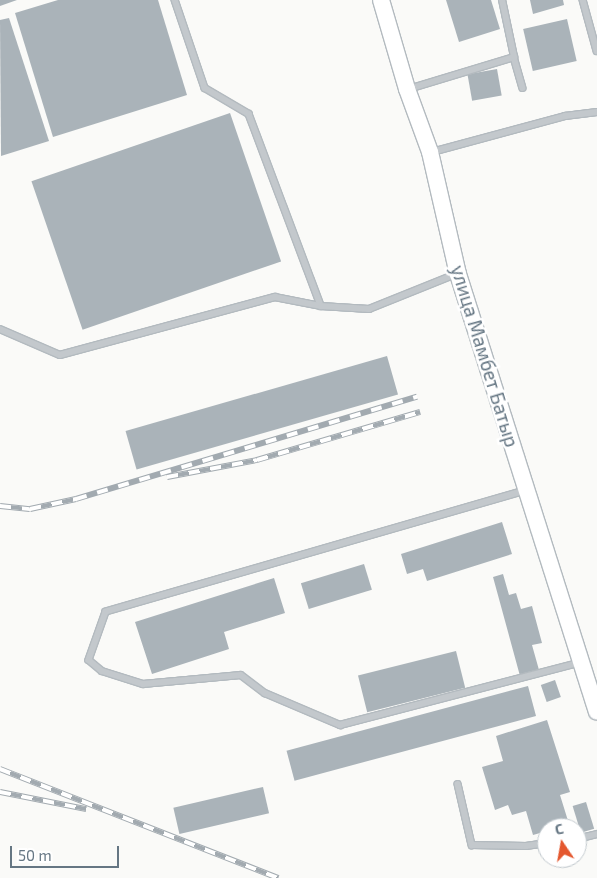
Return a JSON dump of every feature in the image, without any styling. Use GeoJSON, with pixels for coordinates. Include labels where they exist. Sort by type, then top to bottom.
{"type":"FeatureCollection","features":[{"type":"Feature","properties":{"kind":"main road","name":"улица Мамбет Батыр"},"geometry":{"type":"LineString","coordinates":[[380,0],[407,89],[430,152],[458,274],[596,707]]}},
{"type":"Feature","properties":{"kind":"lane"},"geometry":{"type":"LineString","coordinates":[[175,0],[206,88],[249,114],[321,306]]}},
{"type":"Feature","properties":{"kind":"lane"},"geometry":{"type":"LineString","coordinates":[[502,0],[514,58],[523,88]]}},
{"type":"Feature","properties":{"kind":"lane"},"geometry":{"type":"LineString","coordinates":[[583,0],[597,51]]}},
{"type":"Feature","properties":{"kind":"lane"},"geometry":{"type":"LineString","coordinates":[[407,89],[514,58]]}},
{"type":"Feature","properties":{"kind":"lane"},"geometry":{"type":"LineString","coordinates":[[430,152],[565,116],[597,112]]}},
{"type":"Feature","properties":{"kind":"lane"},"geometry":{"type":"LineString","coordinates":[[0,330],[60,355],[275,297],[321,306],[369,309],[458,274]]}},
{"type":"Feature","properties":{"kind":"lane"},"geometry":{"type":"LineString","coordinates":[[527,490],[106,612],[89,660],[102,671],[143,684],[241,675],[264,694],[340,726],[581,662]]}},
{"type":"Feature","properties":{"kind":"lane"},"geometry":{"type":"LineString","coordinates":[[458,784],[472,845],[537,844]]}},
{"type":"Feature","properties":{"kind":"building"},"geometry":{"type":"Polygon","coordinates":[[[0,0],[17,0],[0,6],[0,0]]]}},
{"type":"Feature","properties":{"kind":"building"},"geometry":{"type":"Polygon","coordinates":[[[58,0],[158,0],[187,95],[53,137],[15,13],[58,0]]]}},
{"type":"Feature","properties":{"kind":"building"},"geometry":{"type":"Polygon","coordinates":[[[446,0],[491,0],[500,29],[459,42],[446,0]]]}},
{"type":"Feature","properties":{"kind":"building"},"geometry":{"type":"Polygon","coordinates":[[[530,0],[563,0],[564,5],[533,14],[530,0]]]}},
{"type":"Feature","properties":{"kind":"building"},"geometry":{"type":"Polygon","coordinates":[[[9,18],[49,141],[1,156],[0,20],[9,18]]]}},
{"type":"Feature","properties":{"kind":"building"},"geometry":{"type":"Polygon","coordinates":[[[567,19],[577,61],[533,71],[523,29],[567,19]]]}},
{"type":"Feature","properties":{"kind":"building"},"geometry":{"type":"Polygon","coordinates":[[[497,69],[502,96],[472,101],[467,74],[497,69]]]}},
{"type":"Feature","properties":{"kind":"building"},"geometry":{"type":"Polygon","coordinates":[[[230,113],[281,261],[83,330],[31,181],[230,113]]]}},
{"type":"Feature","properties":{"kind":"building"},"geometry":{"type":"Polygon","coordinates":[[[387,356],[398,394],[137,469],[126,431],[387,356]]]}},
{"type":"Feature","properties":{"kind":"building"},"geometry":{"type":"Polygon","coordinates":[[[502,522],[512,554],[427,581],[423,569],[407,574],[401,554],[502,522]]]}},
{"type":"Feature","properties":{"kind":"building"},"geometry":{"type":"Polygon","coordinates":[[[364,564],[372,590],[309,609],[301,583],[364,564]]]}},
{"type":"Feature","properties":{"kind":"building"},"geometry":{"type":"Polygon","coordinates":[[[503,574],[509,595],[516,593],[521,609],[532,606],[542,643],[532,645],[539,670],[520,676],[493,577],[503,574]]]}},
{"type":"Feature","properties":{"kind":"building"},"geometry":{"type":"Polygon","coordinates":[[[274,578],[285,613],[224,632],[229,649],[152,674],[135,622],[274,578]]]}},
{"type":"Feature","properties":{"kind":"building"},"geometry":{"type":"Polygon","coordinates":[[[456,651],[465,688],[367,712],[358,675],[456,651]]]}},
{"type":"Feature","properties":{"kind":"building"},"geometry":{"type":"Polygon","coordinates":[[[555,680],[561,697],[547,702],[541,685],[555,680]]]}},
{"type":"Feature","properties":{"kind":"building"},"geometry":{"type":"Polygon","coordinates":[[[528,686],[536,716],[295,781],[287,751],[528,686]]]}},
{"type":"Feature","properties":{"kind":"building"},"geometry":{"type":"Polygon","coordinates":[[[547,720],[570,792],[560,795],[567,818],[537,818],[537,834],[533,835],[526,811],[512,815],[508,805],[495,810],[482,767],[503,761],[496,736],[547,720]]]}},
{"type":"Feature","properties":{"kind":"building"},"geometry":{"type":"Polygon","coordinates":[[[263,787],[269,813],[179,834],[173,808],[263,787]]]}},
{"type":"Feature","properties":{"kind":"building"},"geometry":{"type":"Polygon","coordinates":[[[586,802],[594,829],[587,831],[587,818],[576,818],[573,806],[586,802]]]}},
{"type":"Feature","properties":{"kind":"railway"},"geometry":{"type":"LineString","coordinates":[[0,506],[30,509],[76,499],[417,397]]}},
{"type":"Feature","properties":{"kind":"railway"},"geometry":{"type":"LineString","coordinates":[[167,477],[257,460],[420,412]]}},
{"type":"Feature","properties":{"kind":"railway"},"geometry":{"type":"LineString","coordinates":[[0,769],[278,878]]}},
{"type":"Feature","properties":{"kind":"railway"},"geometry":{"type":"LineString","coordinates":[[0,792],[86,809]]}}]}
